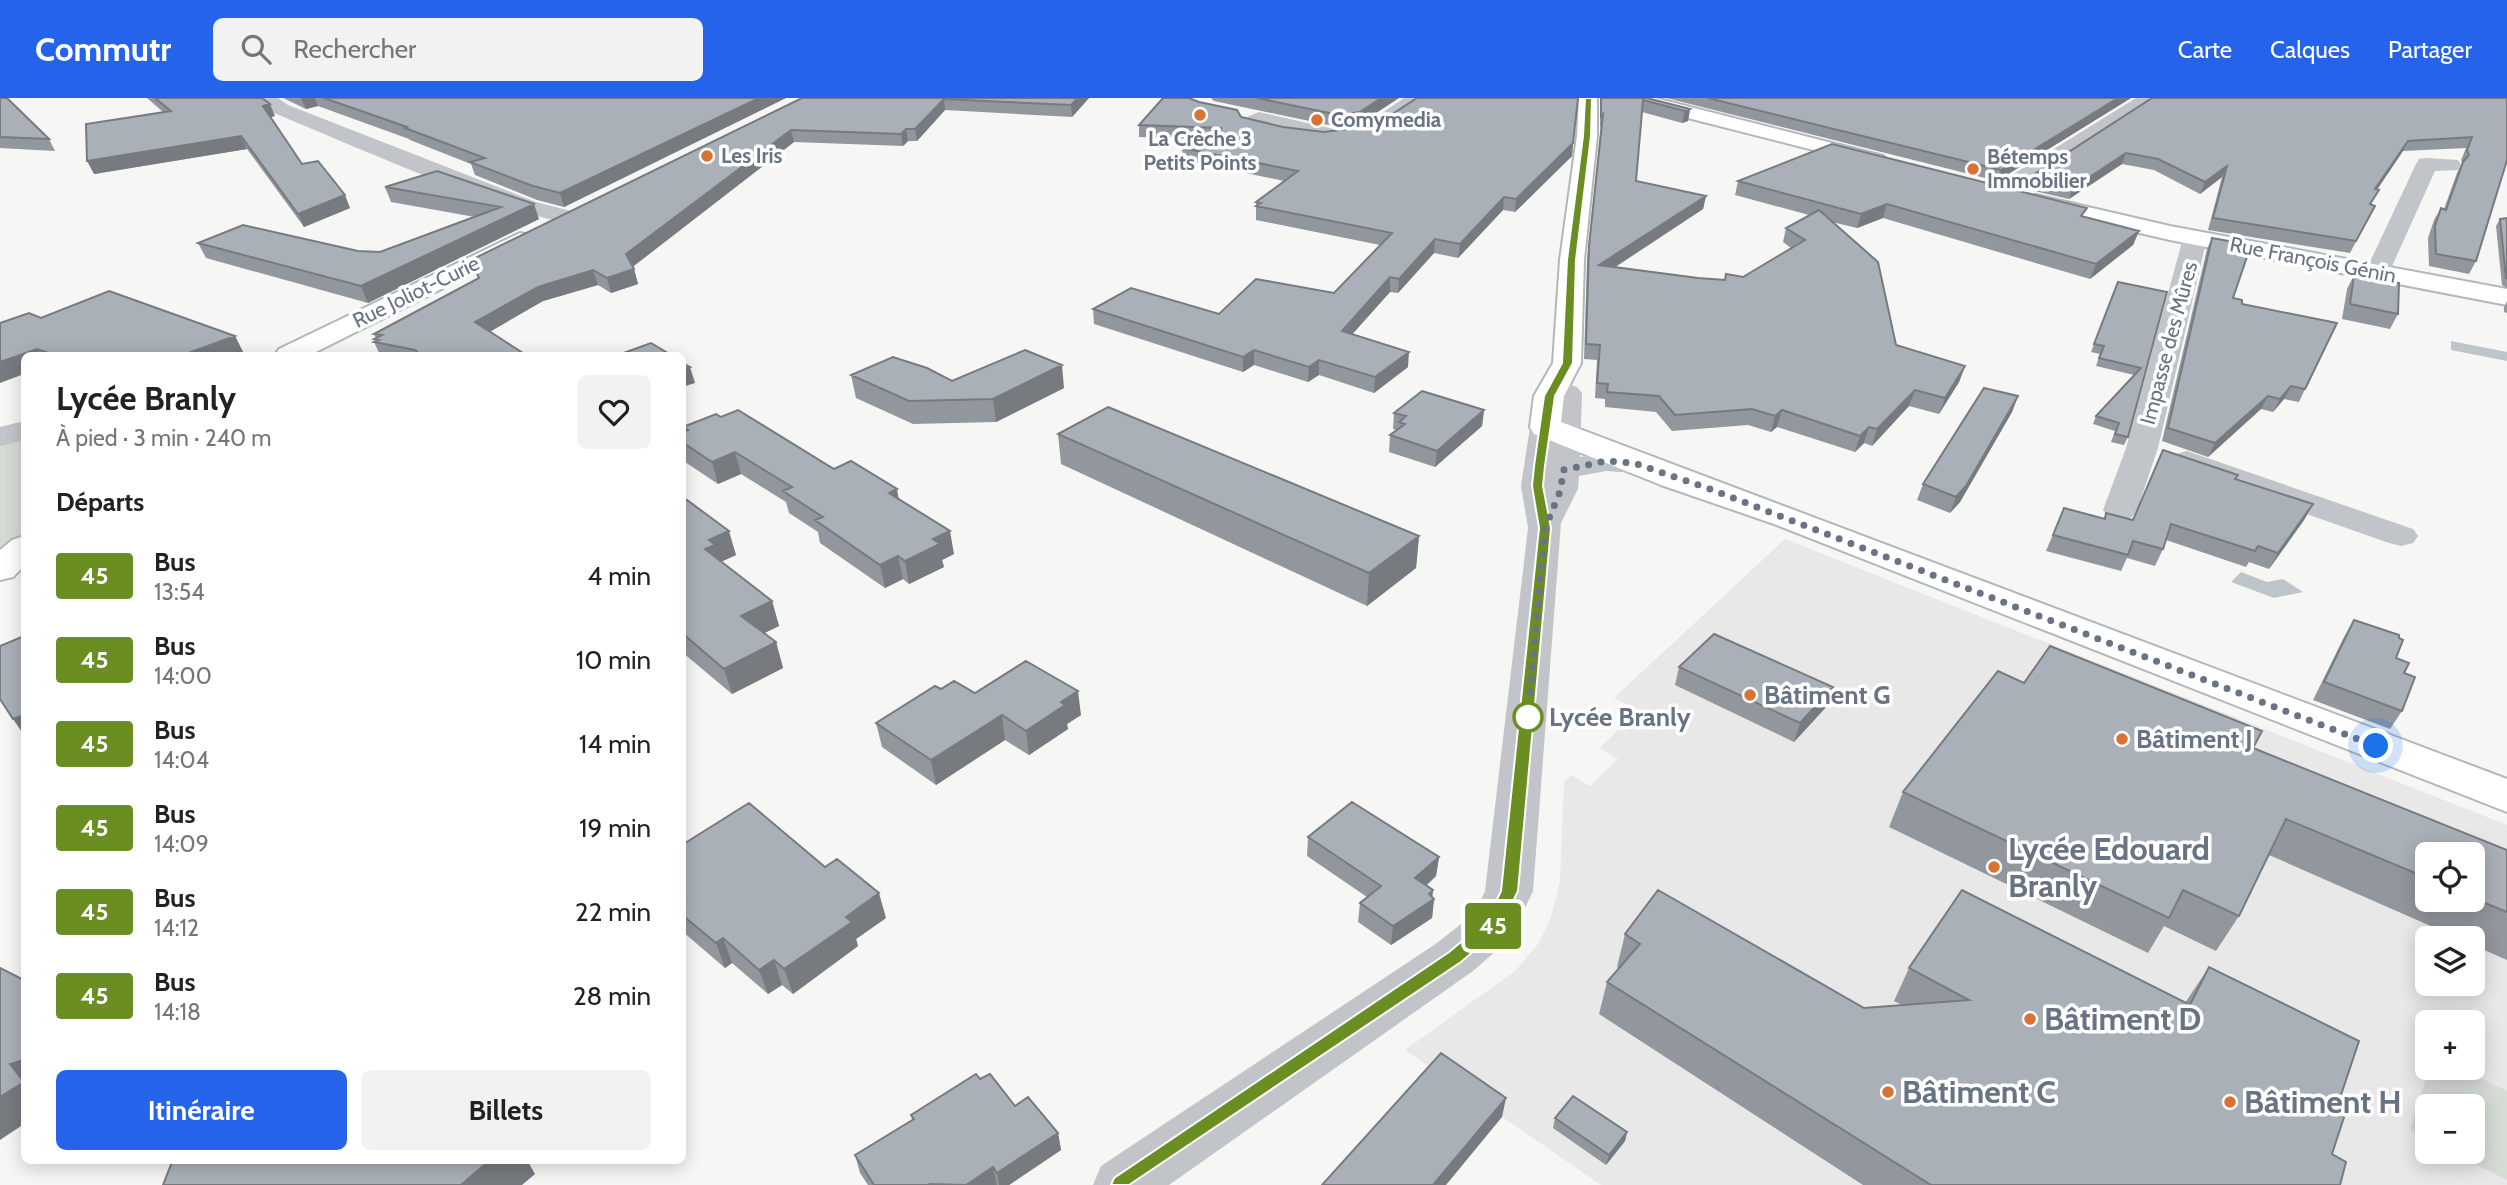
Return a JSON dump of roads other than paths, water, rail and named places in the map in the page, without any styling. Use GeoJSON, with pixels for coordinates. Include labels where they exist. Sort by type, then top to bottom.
{"type":"FeatureCollection","features":[{"type":"Feature","properties":{"kind":"street","name":"Rue Joliot-Curie"},"geometry":{"type":"LineString","coordinates":[[265,98],[281,109],[528,207],[577,212],[295,352]]}},
{"type":"Feature","properties":{"kind":"street"},"geometry":{"type":"LineString","coordinates":[[1232,111],[1332,135],[1356,134],[1417,98]]}},
{"type":"Feature","properties":{"kind":"street"},"geometry":{"type":"LineString","coordinates":[[1122,1185],[1455,957],[1494,925],[1509,891],[1545,528],[1538,486],[1567,393],[1553,389],[1567,363],[1572,260],[1587,136],[1588,98]]}},
{"type":"Feature","properties":{"kind":"street"},"geometry":{"type":"LineString","coordinates":[[1632,98],[1897,166]]}},
{"type":"Feature","properties":{"kind":"street","name":"Rue François Génin"},"geometry":{"type":"LineString","coordinates":[[2143,102],[1989,190],[2196,238],[2507,297]]}},
{"type":"Feature","properties":{"kind":"street"},"geometry":{"type":"LineString","coordinates":[[2380,273],[2381,264],[2427,164],[2450,165]]}},
{"type":"Feature","properties":{"kind":"street","name":"Impasse des Mûres"},"geometry":{"type":"LineString","coordinates":[[2120,510],[2142,448],[2196,238]]}},
{"type":"Feature","properties":{"kind":"street"},"geometry":{"type":"LineString","coordinates":[[0,437],[21,431]]}},
{"type":"Feature","properties":{"kind":"street"},"geometry":{"type":"LineString","coordinates":[[1555,431],[1634,463],[1774,512],[2507,796]]}},
{"type":"Feature","properties":{"kind":"street"},"geometry":{"type":"LineString","coordinates":[[1545,528],[1561,489],[1563,470],[1555,431]]}},
{"type":"Feature","properties":{"kind":"street","name":"Impasse des Mûres"},"geometry":{"type":"LineString","coordinates":[[2142,448],[2189,461],[2401,536]]}},
{"type":"Feature","properties":{"kind":"street"},"geometry":{"type":"LineString","coordinates":[[1563,470],[1606,461],[1634,463]]}},
{"type":"Feature","properties":{"kind":"street"},"geometry":{"type":"LineString","coordinates":[[0,569],[21,550]]}},
{"type":"Feature","properties":{"kind":"place","name":"La Crèche 3 Petits Points"},"geometry":{"type":"Point","coordinates":[1200,115]}},
{"type":"Feature","properties":{"kind":"place","name":"Comymedia"},"geometry":{"type":"Point","coordinates":[1317,120]}},
{"type":"Feature","properties":{"kind":"place","name":"Les Iris"},"geometry":{"type":"Point","coordinates":[707,156]}},
{"type":"Feature","properties":{"kind":"place","name":"Bétemps Immobilier"},"geometry":{"type":"Point","coordinates":[1973,169]}},
{"type":"Feature","properties":{"kind":"place","name":"Bâtiment G"},"geometry":{"type":"Point","coordinates":[1750,695]}},
{"type":"Feature","properties":{"kind":"place","name":"Lycée Branly"},"geometry":{"type":"Point","coordinates":[1528,717]}},
{"type":"Feature","properties":{"kind":"place","name":"Bâtiment J"},"geometry":{"type":"Point","coordinates":[2122,739]}},
{"type":"Feature","properties":{"kind":"place","name":"Lycée Edouard Branly"},"geometry":{"type":"Point","coordinates":[1994,867]}},
{"type":"Feature","properties":{"kind":"place","name":"Bâtiment D"},"geometry":{"type":"Point","coordinates":[2030,1019]}},
{"type":"Feature","properties":{"kind":"place","name":"Bâtiment C"},"geometry":{"type":"Point","coordinates":[1888,1092]}},
{"type":"Feature","properties":{"kind":"place","name":"Bâtiment H"},"geometry":{"type":"Point","coordinates":[2230,1102]}}]}
